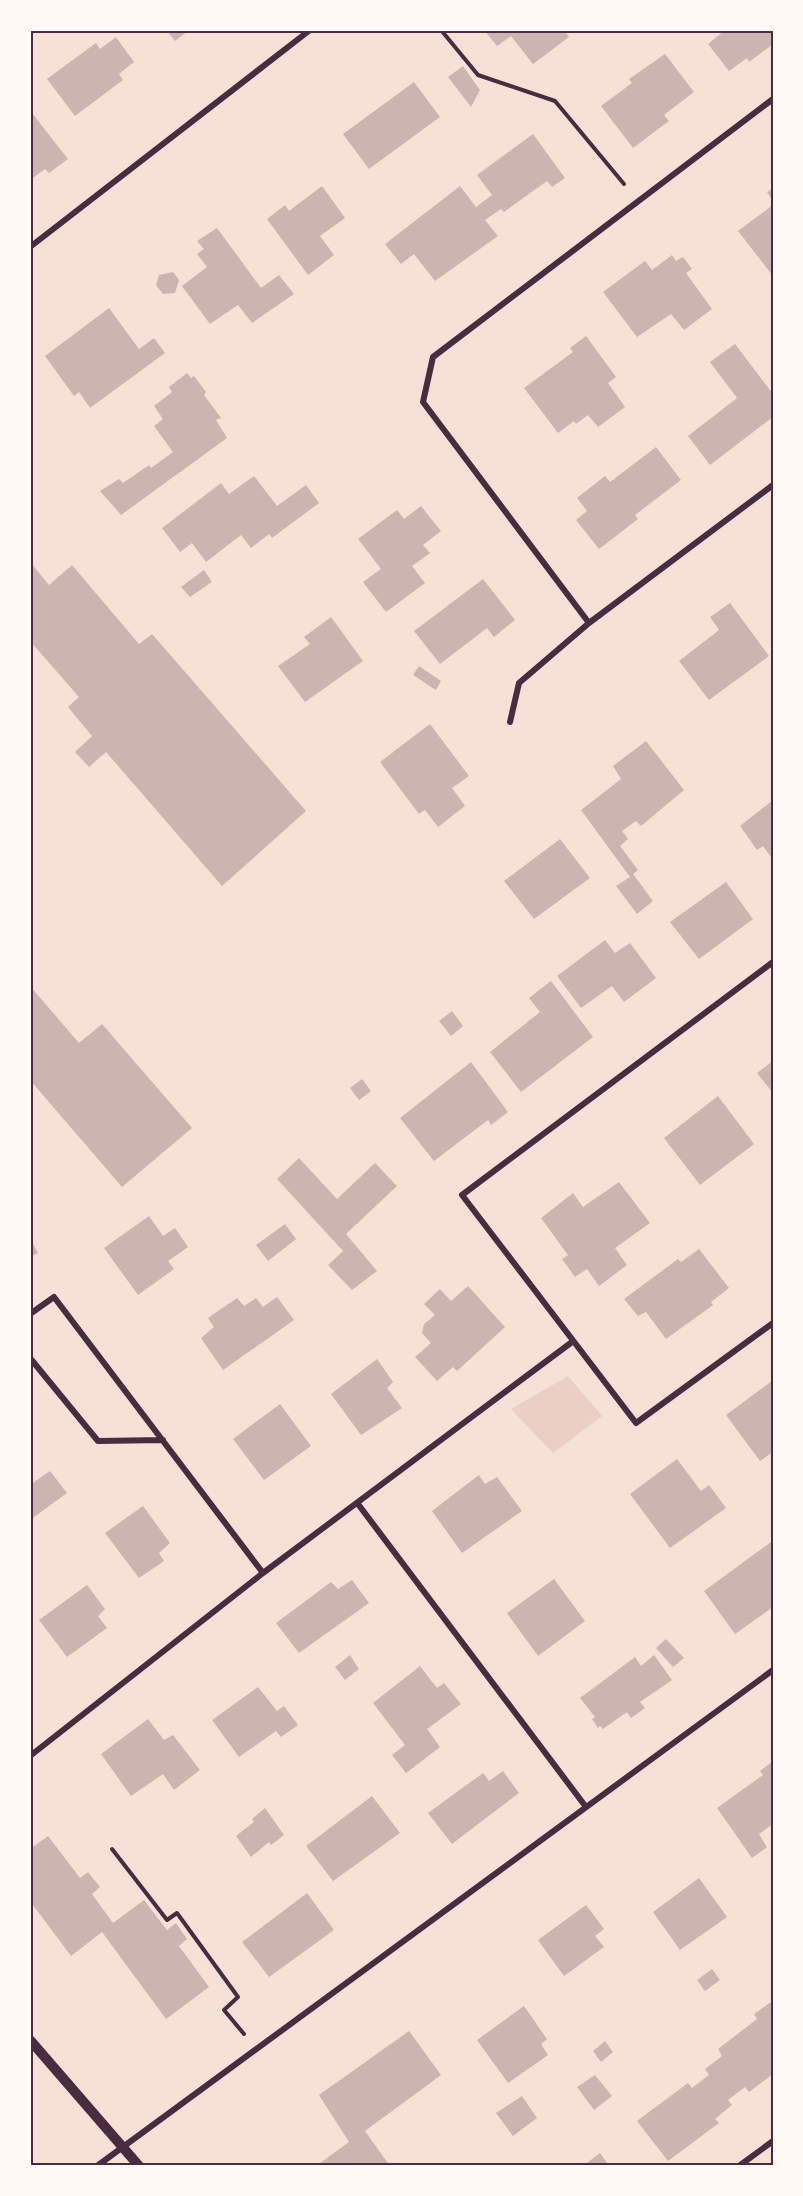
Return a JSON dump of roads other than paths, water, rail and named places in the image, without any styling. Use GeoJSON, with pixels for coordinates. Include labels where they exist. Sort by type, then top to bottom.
{"type":"FeatureCollection","features":[{"type":"Feature","properties":{"kind":"street"},"geometry":{"type":"LineString","coordinates":[[30,248],[310,30]]}},
{"type":"Feature","properties":{"kind":"street"},"geometry":{"type":"LineString","coordinates":[[589,623],[423,402],[433,357],[773,99]]}},
{"type":"Feature","properties":{"kind":"street"},"geometry":{"type":"LineString","coordinates":[[510,722],[519,683],[589,623],[773,485]]}},
{"type":"Feature","properties":{"kind":"street"},"geometry":{"type":"LineString","coordinates":[[773,962],[462,1195],[636,1423],[773,1323]]}},
{"type":"Feature","properties":{"kind":"street"},"geometry":{"type":"LineString","coordinates":[[30,1314],[54,1297],[263,1573]]}},
{"type":"Feature","properties":{"kind":"street"},"geometry":{"type":"LineString","coordinates":[[30,1755],[263,1573],[572,1342]]}},
{"type":"Feature","properties":{"kind":"street"},"geometry":{"type":"LineString","coordinates":[[30,1358],[98,1441],[162,1440]]}},
{"type":"Feature","properties":{"kind":"street"},"geometry":{"type":"LineString","coordinates":[[358,1503],[586,1807]]}},
{"type":"Feature","properties":{"kind":"street"},"geometry":{"type":"LineString","coordinates":[[97,2166],[773,1670]]}},
{"type":"Feature","properties":{"kind":"street"},"geometry":{"type":"LineString","coordinates":[[30,2040],[139,2166]]}},
{"type":"Feature","properties":{"kind":"street"},"geometry":{"type":"LineString","coordinates":[[740,2166],[773,2141]]}}]}
